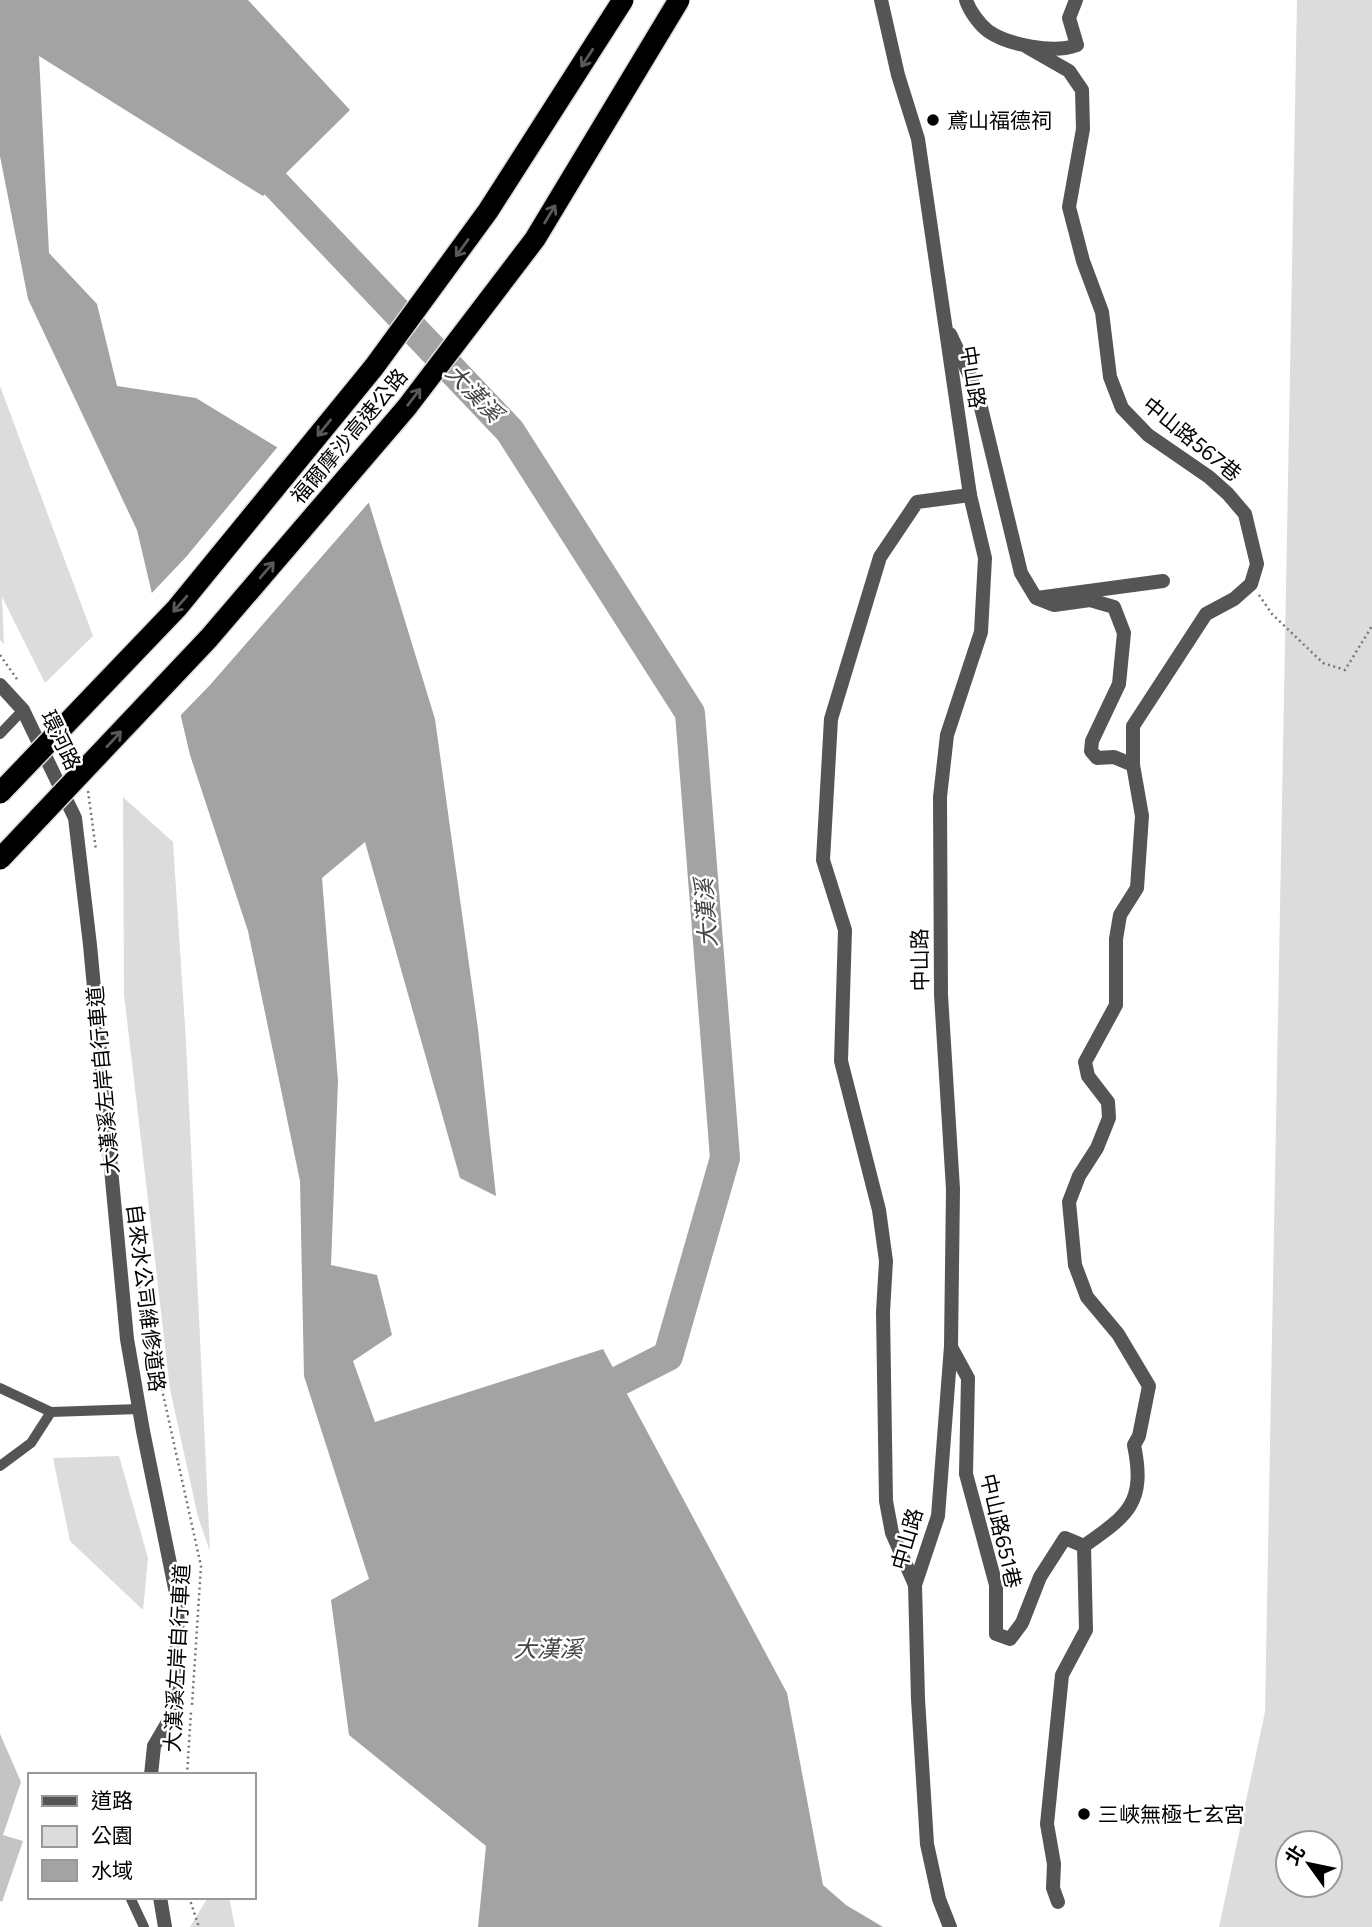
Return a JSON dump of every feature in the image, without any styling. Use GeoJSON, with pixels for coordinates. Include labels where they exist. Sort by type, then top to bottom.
{"type":"FeatureCollection","features":[{"type":"Feature","properties":{"kind":"highway","name":"福爾摩沙高速公路"},"geometry":{"type":"LineString","coordinates":[[0,793],[177,608],[374,366],[488,212],[624,0]]}},
{"type":"Feature","properties":{"kind":"highway","name":"福爾摩沙高速公路"},"geometry":{"type":"LineString","coordinates":[[0,859],[209,638],[407,407],[535,239],[679,0]]}},
{"type":"Feature","properties":{"kind":"street","name":"中山路"},"geometry":{"type":"LineString","coordinates":[[881,0],[898,75],[918,139],[970,495],[985,558],[981,632],[947,735],[940,797],[941,995],[953,1189],[951,1346],[938,1516],[915,1585],[918,1699],[927,1844],[939,1899],[950,1927]]}},
{"type":"Feature","properties":{"kind":"street"},"geometry":{"type":"LineString","coordinates":[[966,0],[969,9],[988,31],[1027,47],[1066,49],[1077,45],[1069,18],[1076,0]]}},
{"type":"Feature","properties":{"kind":"street","name":"中山路567巷"},"geometry":{"type":"LineString","coordinates":[[1027,47],[1069,71],[1082,90],[1083,129],[1069,207],[1083,261],[1102,312],[1110,377],[1122,408],[1148,435],[1209,477],[1245,514],[1257,564],[1251,584]]}},
{"type":"Feature","properties":{"kind":"street"},"geometry":{"type":"LineString","coordinates":[[943,320],[977,391],[1021,573],[1036,598],[1054,605],[1090,600],[1114,607],[1124,633],[1119,684],[1092,741],[1091,751],[1097,758],[1114,757],[1133,765]]}},
{"type":"Feature","properties":{"kind":"street"},"geometry":{"type":"LineString","coordinates":[[915,1585],[892,1533],[886,1501],[883,1312],[886,1261],[879,1210],[841,1061],[845,930],[823,860],[831,719],[880,557],[917,502],[970,495]]}},
{"type":"Feature","properties":{"kind":"street"},"geometry":{"type":"LineString","coordinates":[[1036,598],[1163,581]]}},
{"type":"Feature","properties":{"kind":"street"},"geometry":{"type":"LineString","coordinates":[[1058,1902],[1047,1824],[1062,1675],[1086,1630],[1084,1546],[1130,1510],[1136,1491],[1138,1467],[1134,1445],[1139,1436],[1149,1386],[1118,1334],[1087,1297],[1075,1265],[1069,1202],[1079,1176],[1097,1148],[1109,1118],[1108,1102],[1088,1076],[1085,1062],[1116,1005],[1116,939],[1120,915],[1137,888],[1142,816],[1133,765],[1133,726],[1206,614],[1234,599],[1251,584]]}},
{"type":"Feature","properties":{"kind":"street","name":"環河路"},"geometry":{"type":"LineString","coordinates":[[0,685],[23,710],[75,818]]}},
{"type":"Feature","properties":{"kind":"street","name":"自來水公司維修道路"},"geometry":{"type":"LineString","coordinates":[[75,818],[90,945],[127,1339],[178,1603],[175,1710],[154,1746],[150,1773]]}},
{"type":"Feature","properties":{"kind":"street","name":"中山路651巷"},"geometry":{"type":"LineString","coordinates":[[951,1346],[968,1378],[966,1474],[996,1585],[996,1634],[1010,1639],[1022,1623],[1040,1577],[1065,1538],[1084,1546]]}},
{"type":"Feature","properties":{"kind":"street"},"geometry":{"type":"LineString","coordinates":[[160,1899],[165,1927]]}},
{"type":"Feature","properties":{"kind":"lane"},"geometry":{"type":"LineString","coordinates":[[0,734],[23,710]]}},
{"type":"Feature","properties":{"kind":"lane"},"geometry":{"type":"LineString","coordinates":[[0,1388],[51,1412],[139,1409]]}},
{"type":"Feature","properties":{"kind":"lane"},"geometry":{"type":"LineString","coordinates":[[0,1466],[31,1443],[51,1412]]}},
{"type":"Feature","properties":{"kind":"lane"},"geometry":{"type":"LineString","coordinates":[[131,1899],[144,1927]]}},
{"type":"Feature","properties":{"kind":"path"},"geometry":{"type":"LineString","coordinates":[[1251,584],[1272,614],[1323,663],[1345,670],[1372,626]]}},
{"type":"Feature","properties":{"kind":"path"},"geometry":{"type":"LineString","coordinates":[[0,655],[21,685]]}},
{"type":"Feature","properties":{"kind":"path"},"geometry":{"type":"LineString","coordinates":[[84,783],[89,793],[97,860]]}},
{"type":"Feature","properties":{"kind":"path","name":"大漢溪左岸自行車道"},"geometry":{"type":"LineString","coordinates":[[136,1271],[201,1566],[187,1773]]}},
{"type":"Feature","properties":{"kind":"path"},"geometry":{"type":"LineString","coordinates":[[190,1899],[199,1927]]}},
{"type":"Feature","properties":{"kind":"green space"},"geometry":{"type":"Polygon","coordinates":[[[1297,0],[1372,0],[1372,1927],[1219,1927],[1265,1712],[1297,0]]]}},
{"type":"Feature","properties":{"kind":"green space"},"geometry":{"type":"Polygon","coordinates":[[[0,386],[93,636],[45,683],[2,597],[4,644],[0,640],[0,386]]]}},
{"type":"Feature","properties":{"kind":"green space"},"geometry":{"type":"Polygon","coordinates":[[[123,797],[173,842],[186,1042],[210,1551],[198,1517],[170,1389],[124,994],[123,797]]]}},
{"type":"Feature","properties":{"kind":"green space"},"geometry":{"type":"Polygon","coordinates":[[[119,1456],[148,1558],[143,1610],[70,1541],[53,1458],[119,1456]]]}},
{"type":"Feature","properties":{"kind":"green space"},"geometry":{"type":"Polygon","coordinates":[[[207,1899],[229,1899],[235,1927],[190,1927],[207,1899]]]}},
{"type":"Feature","properties":{"kind":"water","name":"大漢溪"},"geometry":{"type":"Polygon","coordinates":[[[0,0],[248,0],[350,110],[263,196],[39,56],[49,253],[97,304],[117,386],[196,398],[369,503],[435,719],[478,1029],[496,1196],[460,1178],[365,842],[322,878],[338,1081],[331,1265],[377,1275],[392,1335],[353,1361],[375,1422],[603,1349],[787,1693],[823,1885],[846,1905],[883,1927],[478,1927],[486,1846],[349,1735],[331,1600],[369,1579],[304,1376],[300,1181],[248,931],[190,755],[137,530],[28,299],[0,156],[0,0]]]}},
{"type":"Feature","properties":{"kind":"pier"},"geometry":{"type":"Polygon","coordinates":[[[280,444],[371,500],[178,718],[149,596],[186,557],[280,444]]]}},
{"type":"Feature","properties":{"kind":"building"},"geometry":{"type":"Polygon","coordinates":[[[0,1734],[21,1782],[3,1835],[23,1841],[2,1902],[0,1901],[0,1734]]]}},
{"type":"Feature","properties":{"kind":"waterway","name":"大漢溪"},"geometry":{"type":"LineString","coordinates":[[247,154],[510,431],[690,713],[725,1158],[668,1356],[585,1398]]}},
{"type":"Feature","properties":{"kind":"place","name":"鳶山福德祠"},"geometry":{"type":"Point","coordinates":[933,120]}},
{"type":"Feature","properties":{"kind":"place","name":"三峽無極七玄宮"},"geometry":{"type":"Point","coordinates":[1084,1814]}}]}
